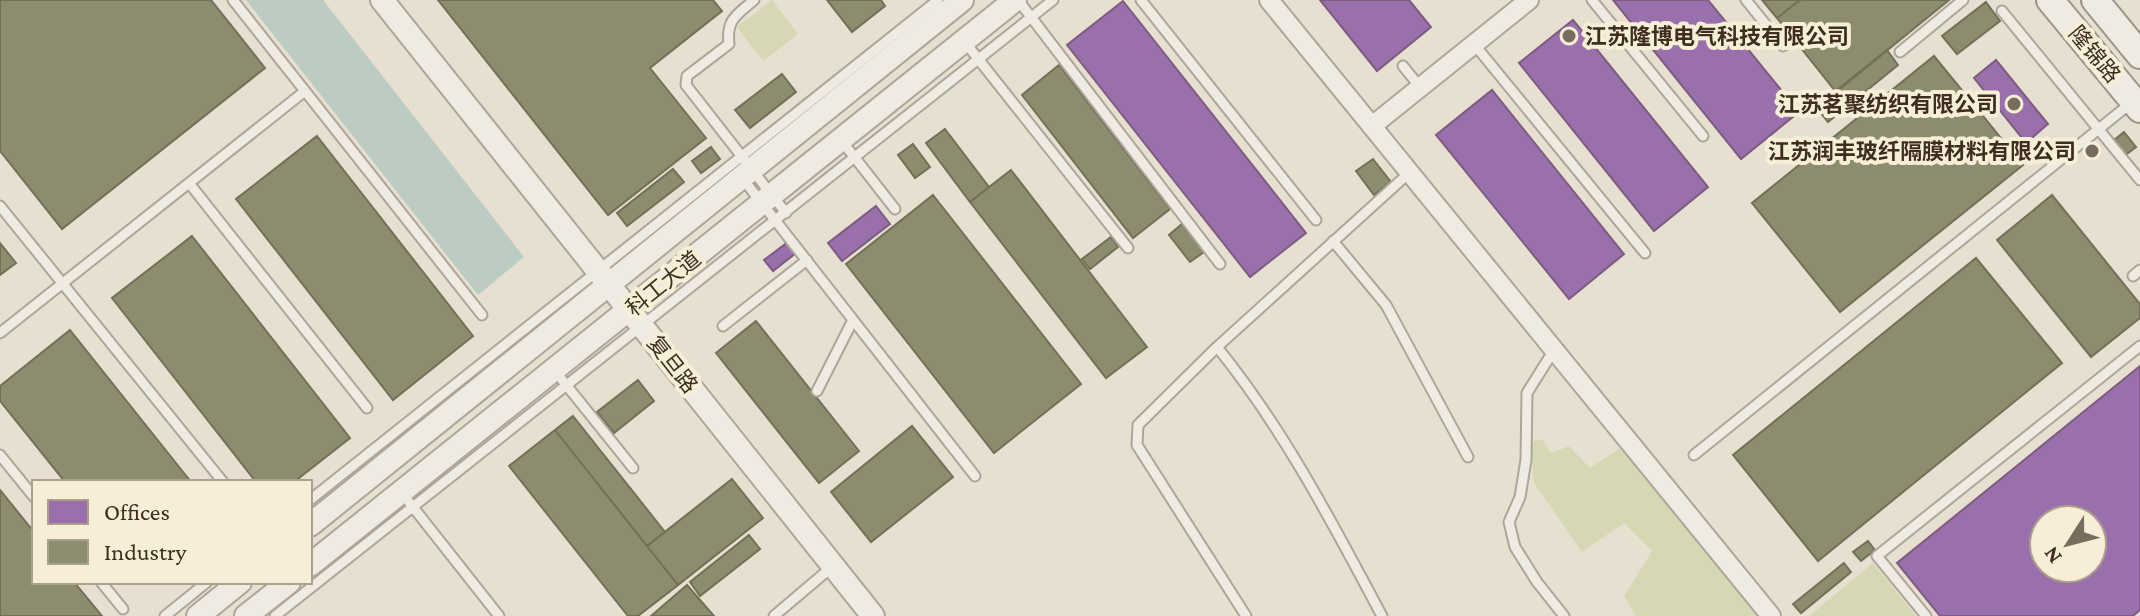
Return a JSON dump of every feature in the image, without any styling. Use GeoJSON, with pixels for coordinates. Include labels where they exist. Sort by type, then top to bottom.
{"type":"FeatureCollection","features":[{"type":"Feature","properties":{"kind":"main road","name":"隆锦路"},"geometry":{"type":"LineString","coordinates":[[2050,0],[2138,102]]}},
{"type":"Feature","properties":{"kind":"main road","name":"隆锦路"},"geometry":{"type":"LineString","coordinates":[[2095,0],[2140,55]]}},
{"type":"Feature","properties":{"kind":"street","name":"复旦路"},"geometry":{"type":"LineString","coordinates":[[382,0],[873,616]]}},
{"type":"Feature","properties":{"kind":"street","name":"科工大道"},"geometry":{"type":"LineString","coordinates":[[312,523],[603,276],[962,0]]}},
{"type":"Feature","properties":{"kind":"street","name":"科工大道"},"geometry":{"type":"LineString","coordinates":[[312,564],[407,499],[636,318],[773,203],[841,140],[1016,0]]}},
{"type":"Feature","properties":{"kind":"street"},"geometry":{"type":"LineString","coordinates":[[1269,0],[1771,616]]}},
{"type":"Feature","properties":{"kind":"street"},"geometry":{"type":"LineString","coordinates":[[1372,126],[1529,0]]}},
{"type":"Feature","properties":{"kind":"street"},"geometry":{"type":"LineString","coordinates":[[198,616],[238,584]]}},
{"type":"Feature","properties":{"kind":"street"},"geometry":{"type":"LineString","coordinates":[[246,616],[286,584]]}},
{"type":"Feature","properties":{"kind":"lane"},"geometry":{"type":"LineString","coordinates":[[233,0],[482,315]]}},
{"type":"Feature","properties":{"kind":"lane"},"geometry":{"type":"LineString","coordinates":[[754,0],[730,19],[726,28],[729,44],[687,76],[686,85],[773,203],[776,221],[975,476]]}},
{"type":"Feature","properties":{"kind":"lane"},"geometry":{"type":"LineString","coordinates":[[744,167],[938,0]]}},
{"type":"Feature","properties":{"kind":"lane"},"geometry":{"type":"LineString","coordinates":[[1016,0],[1220,264]]}},
{"type":"Feature","properties":{"kind":"lane"},"geometry":{"type":"LineString","coordinates":[[773,203],[855,158],[1053,0]]}},
{"type":"Feature","properties":{"kind":"lane"},"geometry":{"type":"LineString","coordinates":[[1141,0],[1316,220]]}},
{"type":"Feature","properties":{"kind":"lane"},"geometry":{"type":"LineString","coordinates":[[1592,0],[1703,136]]}},
{"type":"Feature","properties":{"kind":"lane"},"geometry":{"type":"LineString","coordinates":[[1746,0],[1783,46]]}},
{"type":"Feature","properties":{"kind":"lane"},"geometry":{"type":"LineString","coordinates":[[1900,52],[1963,0]]}},
{"type":"Feature","properties":{"kind":"lane"},"geometry":{"type":"LineString","coordinates":[[2002,11],[2140,180]]}},
{"type":"Feature","properties":{"kind":"lane"},"geometry":{"type":"LineString","coordinates":[[964,41],[1128,248]]}},
{"type":"Feature","properties":{"kind":"lane"},"geometry":{"type":"LineString","coordinates":[[1474,44],[1645,253]]}},
{"type":"Feature","properties":{"kind":"lane"},"geometry":{"type":"LineString","coordinates":[[1403,66],[1420,87]]}},
{"type":"Feature","properties":{"kind":"lane"},"geometry":{"type":"LineString","coordinates":[[0,333],[305,91]]}},
{"type":"Feature","properties":{"kind":"lane"},"geometry":{"type":"LineString","coordinates":[[1694,455],[2098,130],[2138,102]]}},
{"type":"Feature","properties":{"kind":"lane"},"geometry":{"type":"LineString","coordinates":[[841,140],[895,209]]}},
{"type":"Feature","properties":{"kind":"lane"},"geometry":{"type":"LineString","coordinates":[[1246,616],[1137,445],[1138,425],[1217,347],[1409,173]]}},
{"type":"Feature","properties":{"kind":"lane"},"geometry":{"type":"LineString","coordinates":[[189,183],[367,408]]}},
{"type":"Feature","properties":{"kind":"lane"},"geometry":{"type":"LineString","coordinates":[[773,203],[776,221]]}},
{"type":"Feature","properties":{"kind":"lane"},"geometry":{"type":"LineString","coordinates":[[0,206],[221,480]]}},
{"type":"Feature","properties":{"kind":"lane"},"geometry":{"type":"LineString","coordinates":[[636,318],[776,221]]}},
{"type":"Feature","properties":{"kind":"lane"},"geometry":{"type":"LineString","coordinates":[[1333,241],[1367,277],[1386,305],[1468,457]]}},
{"type":"Feature","properties":{"kind":"lane"},"geometry":{"type":"LineString","coordinates":[[723,326],[807,260]]}},
{"type":"Feature","properties":{"kind":"lane"},"geometry":{"type":"LineString","coordinates":[[312,498],[603,276]]}},
{"type":"Feature","properties":{"kind":"lane"},"geometry":{"type":"LineString","coordinates":[[817,391],[853,320]]}},
{"type":"Feature","properties":{"kind":"lane"},"geometry":{"type":"LineString","coordinates":[[1926,616],[1877,556],[2140,346]]}},
{"type":"Feature","properties":{"kind":"lane"},"geometry":{"type":"LineString","coordinates":[[1217,347],[1245,381],[1271,423],[1382,616]]}},
{"type":"Feature","properties":{"kind":"lane"},"geometry":{"type":"LineString","coordinates":[[1554,350],[1527,393],[1526,460],[1520,497],[1509,522],[1515,547],[1564,616]]}},
{"type":"Feature","properties":{"kind":"lane"},"geometry":{"type":"LineString","coordinates":[[561,378],[633,468]]}},
{"type":"Feature","properties":{"kind":"lane"},"geometry":{"type":"LineString","coordinates":[[0,455],[32,495]]}},
{"type":"Feature","properties":{"kind":"lane"},"geometry":{"type":"LineString","coordinates":[[312,583],[407,499],[499,616]]}},
{"type":"Feature","properties":{"kind":"lane"},"geometry":{"type":"LineString","coordinates":[[774,616],[833,566]]}},
{"type":"Feature","properties":{"kind":"lane"},"geometry":{"type":"LineString","coordinates":[[103,584],[123,609]]}},
{"type":"Feature","properties":{"kind":"lane"},"geometry":{"type":"LineString","coordinates":[[165,616],[205,584]]}},
{"type":"Feature","properties":{"kind":"lane"},"geometry":{"type":"LineString","coordinates":[[275,616],[311,584]]}},
{"type":"Feature","properties":{"kind":"green space"},"geometry":{"type":"Polygon","coordinates":[[[772,0],[798,34],[763,61],[737,27],[772,0]]]}},
{"type":"Feature","properties":{"kind":"green space"},"geometry":{"type":"Polygon","coordinates":[[[1542,439],[1551,453],[1569,446],[1590,468],[1622,447],[1758,616],[1636,616],[1624,596],[1652,551],[1624,523],[1582,552],[1534,483],[1531,442],[1542,439]]]}},
{"type":"Feature","properties":{"kind":"green space"},"geometry":{"type":"Polygon","coordinates":[[[1873,563],[1916,616],[1809,616],[1873,563]]]}},
{"type":"Feature","properties":{"kind":"shaded area"},"geometry":{"type":"Polygon","coordinates":[[[246,0],[323,0],[524,257],[478,295],[246,0]]]}},
{"type":"Feature","properties":{"kind":"building: Offices"},"geometry":{"type":"Polygon","coordinates":[[[1320,0],[1409,0],[1431,27],[1377,71],[1320,0]]]}},
{"type":"Feature","properties":{"kind":"building: Offices"},"geometry":{"type":"Polygon","coordinates":[[[1613,0],[1708,0],[1799,112],[1741,159],[1613,0]]]}},
{"type":"Feature","properties":{"kind":"building: Offices"},"geometry":{"type":"Polygon","coordinates":[[[1123,1],[1306,233],[1250,277],[1067,45],[1123,1]]]}},
{"type":"Feature","properties":{"kind":"building: Offices"},"geometry":{"type":"Polygon","coordinates":[[[1573,20],[1708,187],[1654,231],[1519,63],[1573,20]]]}},
{"type":"Feature","properties":{"kind":"building: Offices"},"geometry":{"type":"Polygon","coordinates":[[[1996,60],[2048,124],[2026,143],[1974,78],[1996,60]]]}},
{"type":"Feature","properties":{"kind":"building: Offices"},"geometry":{"type":"Polygon","coordinates":[[[1492,90],[1624,254],[1569,299],[1436,135],[1492,90]]]}},
{"type":"Feature","properties":{"kind":"building: Offices"},"geometry":{"type":"Polygon","coordinates":[[[876,206],[890,224],[842,261],[828,243],[876,206]]]}},
{"type":"Feature","properties":{"kind":"building: Offices"},"geometry":{"type":"Polygon","coordinates":[[[788,242],[796,253],[773,271],[764,260],[788,242]]]}},
{"type":"Feature","properties":{"kind":"building: Offices"},"geometry":{"type":"Polygon","coordinates":[[[2140,366],[2140,610],[2133,616],[1940,616],[1897,563],[2140,366]]]}},
{"type":"Feature","properties":{"kind":"building: Industry"},"geometry":{"type":"Polygon","coordinates":[[[0,0],[211,0],[265,68],[62,229],[0,151],[0,0]]]}},
{"type":"Feature","properties":{"kind":"building: Industry"},"geometry":{"type":"Polygon","coordinates":[[[438,0],[713,0],[722,11],[650,68],[706,138],[608,215],[438,0]]]}},
{"type":"Feature","properties":{"kind":"building: Industry"},"geometry":{"type":"Polygon","coordinates":[[[827,0],[881,0],[885,6],[852,32],[827,0]]]}},
{"type":"Feature","properties":{"kind":"building: Industry"},"geometry":{"type":"Polygon","coordinates":[[[1762,0],[1800,0],[1777,18],[1762,0]]]}},
{"type":"Feature","properties":{"kind":"building: Industry"},"geometry":{"type":"Polygon","coordinates":[[[1800,0],[1949,0],[1836,92],[1777,18],[1800,0]]]}},
{"type":"Feature","properties":{"kind":"building: Industry"},"geometry":{"type":"Polygon","coordinates":[[[1986,2],[2000,21],[1957,54],[1942,36],[1986,2]]]}},
{"type":"Feature","properties":{"kind":"building: Industry"},"geometry":{"type":"Polygon","coordinates":[[[1887,50],[1898,65],[1828,122],[1816,107],[1887,50]]]}},
{"type":"Feature","properties":{"kind":"building: Industry"},"geometry":{"type":"Polygon","coordinates":[[[1934,56],[2023,165],[1840,312],[1752,203],[1934,56]]]}},
{"type":"Feature","properties":{"kind":"building: Industry"},"geometry":{"type":"Polygon","coordinates":[[[1059,65],[1170,209],[1133,238],[1022,95],[1059,65]]]}},
{"type":"Feature","properties":{"kind":"building: Industry"},"geometry":{"type":"Polygon","coordinates":[[[782,74],[796,92],[750,128],[735,110],[782,74]]]}},
{"type":"Feature","properties":{"kind":"building: Industry"},"geometry":{"type":"Polygon","coordinates":[[[945,129],[989,187],[970,202],[926,143],[945,129]]]}},
{"type":"Feature","properties":{"kind":"building: Industry"},"geometry":{"type":"Polygon","coordinates":[[[2124,132],[2136,147],[2124,156],[2113,141],[2124,132]]]}},
{"type":"Feature","properties":{"kind":"building: Industry"},"geometry":{"type":"Polygon","coordinates":[[[317,136],[473,336],[393,400],[236,199],[317,136]]]}},
{"type":"Feature","properties":{"kind":"building: Industry"},"geometry":{"type":"Polygon","coordinates":[[[913,144],[930,167],[915,178],[898,155],[913,144]]]}},
{"type":"Feature","properties":{"kind":"building: Industry"},"geometry":{"type":"Polygon","coordinates":[[[711,147],[720,159],[701,173],[692,161],[711,147]]]}},
{"type":"Feature","properties":{"kind":"building: Industry"},"geometry":{"type":"Polygon","coordinates":[[[1373,159],[1391,182],[1374,195],[1356,171],[1373,159]]]}},
{"type":"Feature","properties":{"kind":"building: Industry"},"geometry":{"type":"Polygon","coordinates":[[[673,169],[684,182],[627,226],[617,213],[673,169]]]}},
{"type":"Feature","properties":{"kind":"building: Industry"},"geometry":{"type":"Polygon","coordinates":[[[1011,170],[1147,347],[1106,378],[970,202],[1011,170]]]}},
{"type":"Feature","properties":{"kind":"building: Industry"},"geometry":{"type":"Polygon","coordinates":[[[933,195],[1081,384],[994,453],[846,264],[933,195]]]}},
{"type":"Feature","properties":{"kind":"building: Industry"},"geometry":{"type":"Polygon","coordinates":[[[2052,195],[2140,304],[2140,318],[2091,357],[1997,240],[2052,195]]]}},
{"type":"Feature","properties":{"kind":"building: Industry"},"geometry":{"type":"Polygon","coordinates":[[[1182,224],[1204,252],[1190,262],[1169,235],[1182,224]]]}},
{"type":"Feature","properties":{"kind":"building: Industry"},"geometry":{"type":"Polygon","coordinates":[[[192,236],[350,438],[297,480],[254,480],[112,298],[192,236]]]}},
{"type":"Feature","properties":{"kind":"building: Industry"},"geometry":{"type":"Polygon","coordinates":[[[1111,237],[1118,247],[1090,269],[1082,259],[1111,237]]]}},
{"type":"Feature","properties":{"kind":"building: Industry"},"geometry":{"type":"Polygon","coordinates":[[[0,243],[16,263],[0,275],[0,243]]]}},
{"type":"Feature","properties":{"kind":"building: Industry"},"geometry":{"type":"Polygon","coordinates":[[[1976,258],[2062,363],[1818,561],[1733,455],[1976,258]]]}},
{"type":"Feature","properties":{"kind":"building: Industry"},"geometry":{"type":"Polygon","coordinates":[[[756,321],[859,451],[819,483],[716,353],[756,321]]]}},
{"type":"Feature","properties":{"kind":"building: Industry"},"geometry":{"type":"Polygon","coordinates":[[[70,330],[189,480],[63,480],[0,401],[0,386],[70,330]]]}},
{"type":"Feature","properties":{"kind":"building: Industry"},"geometry":{"type":"Polygon","coordinates":[[[638,380],[654,401],[614,433],[597,412],[638,380]]]}},
{"type":"Feature","properties":{"kind":"building: Industry"},"geometry":{"type":"Polygon","coordinates":[[[573,416],[665,532],[647,546],[555,430],[573,416]]]}},
{"type":"Feature","properties":{"kind":"building: Industry"},"geometry":{"type":"Polygon","coordinates":[[[912,426],[953,477],[871,542],[831,492],[912,426]]]}},
{"type":"Feature","properties":{"kind":"building: Industry"},"geometry":{"type":"Polygon","coordinates":[[[555,430],[678,585],[638,616],[628,616],[509,466],[555,430]]]}},
{"type":"Feature","properties":{"kind":"building: Industry"},"geometry":{"type":"Polygon","coordinates":[[[732,479],[763,518],[678,585],[647,546],[732,479]]]}},
{"type":"Feature","properties":{"kind":"building: Industry"},"geometry":{"type":"Polygon","coordinates":[[[0,490],[32,530],[32,584],[76,584],[102,616],[0,616],[0,490]]]}},
{"type":"Feature","properties":{"kind":"building: Industry"},"geometry":{"type":"Polygon","coordinates":[[[749,535],[760,549],[700,596],[690,582],[749,535]]]}},
{"type":"Feature","properties":{"kind":"building: Industry"},"geometry":{"type":"Polygon","coordinates":[[[1868,541],[1875,550],[1861,561],[1853,552],[1868,541]]]}},
{"type":"Feature","properties":{"kind":"building: Industry"},"geometry":{"type":"Polygon","coordinates":[[[1844,563],[1851,572],[1801,613],[1793,604],[1844,563]]]}},
{"type":"Feature","properties":{"kind":"building: Industry"},"geometry":{"type":"Polygon","coordinates":[[[687,585],[714,616],[651,616],[687,585]]]}},
{"type":"Feature","properties":{"kind":"place","name":"江苏隆博电气科技有限公司"},"geometry":{"type":"Point","coordinates":[1569,36]}},
{"type":"Feature","properties":{"kind":"place","name":"江苏茗聚纺织有限公司"},"geometry":{"type":"Point","coordinates":[2014,104]}},
{"type":"Feature","properties":{"kind":"place","name":"江苏润丰玻纤隔膜材料有限公司"},"geometry":{"type":"Point","coordinates":[2092,151]}}]}
